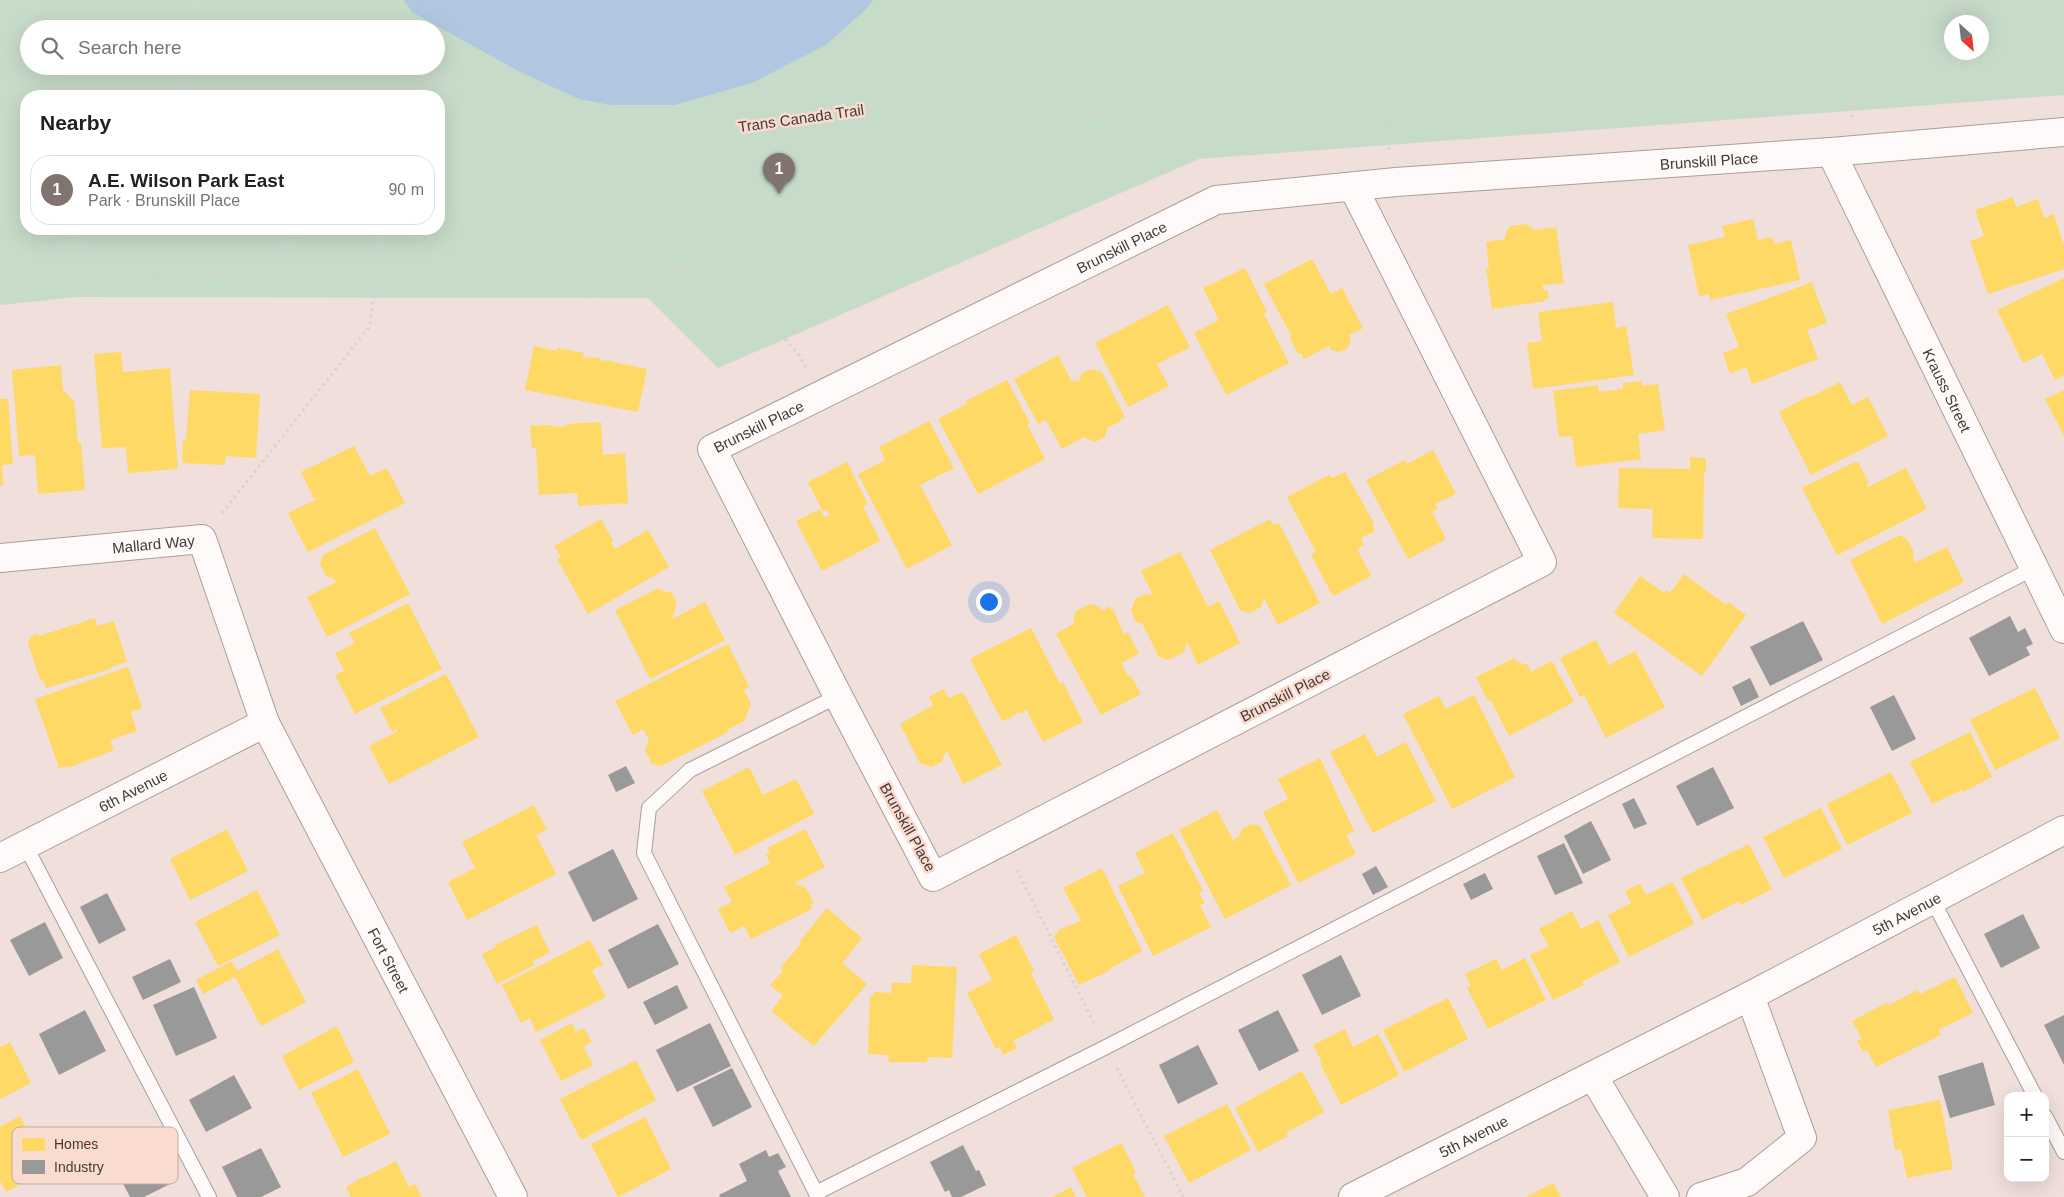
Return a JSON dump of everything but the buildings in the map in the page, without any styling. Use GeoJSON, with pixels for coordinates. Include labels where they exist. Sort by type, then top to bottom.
{"type":"FeatureCollection","features":[{"type":"Feature","properties":{"kind":"street","name":"Brunskill Place"},"geometry":{"type":"LineString","coordinates":[[1353,187],[1542,562],[933,877],[838,696],[712,448],[1216,200],[1396,182],[1831,152],[2064,132]]}},
{"type":"Feature","properties":{"kind":"street","name":"Krauss Street"},"geometry":{"type":"LineString","coordinates":[[1831,152],[2064,629]]}},
{"type":"Feature","properties":{"kind":"street","name":"Mallard Way"},"geometry":{"type":"LineString","coordinates":[[0,558],[202,539],[265,723]]}},
{"type":"Feature","properties":{"kind":"street","name":"6th Avenue"},"geometry":{"type":"LineString","coordinates":[[0,858],[265,723]]}},
{"type":"Feature","properties":{"kind":"street","name":"Fort Street"},"geometry":{"type":"LineString","coordinates":[[265,723],[513,1197]]}},
{"type":"Feature","properties":{"kind":"street","name":"5th Avenue"},"geometry":{"type":"LineString","coordinates":[[1370,1193],[1750,996],[2064,830]]}},
{"type":"Feature","properties":{"kind":"street"},"geometry":{"type":"LineString","coordinates":[[1701,1197],[1747,1182],[1802,1138],[1750,996]]}},
{"type":"Feature","properties":{"kind":"street"},"geometry":{"type":"LineString","coordinates":[[1594,1076],[1665,1197]]}},
{"type":"Feature","properties":{"kind":"lane"},"geometry":{"type":"LineString","coordinates":[[838,696],[690,770],[649,808],[644,853],[817,1195],[2034,568]]}},
{"type":"Feature","properties":{"kind":"lane"},"geometry":{"type":"LineString","coordinates":[[25,845],[172,1127]]}},
{"type":"Feature","properties":{"kind":"lane"},"geometry":{"type":"LineString","coordinates":[[1932,899],[2033,1092]]}},
{"type":"Feature","properties":{"kind":"lane"},"geometry":{"type":"LineString","coordinates":[[2049,1124],[2064,1152]]}},
{"type":"Feature","properties":{"kind":"lane"},"geometry":{"type":"LineString","coordinates":[[178,1139],[208,1197]]}},
{"type":"Feature","properties":{"kind":"path"},"geometry":{"type":"LineString","coordinates":[[196,0],[197,20]]}},
{"type":"Feature","properties":{"kind":"path"},"geometry":{"type":"LineString","coordinates":[[277,0],[293,20]]}},
{"type":"Feature","properties":{"kind":"path"},"geometry":{"type":"LineString","coordinates":[[1100,114],[1138,0]]}},
{"type":"Feature","properties":{"kind":"path"},"geometry":{"type":"LineString","coordinates":[[1831,152],[1852,117],[1852,81],[1858,45],[1879,0]]}},
{"type":"Feature","properties":{"kind":"path"},"geometry":{"type":"LineString","coordinates":[[1940,0],[1971,16],[1993,15],[2015,0]]}},
{"type":"Feature","properties":{"kind":"path"},"geometry":{"type":"LineString","coordinates":[[183,90],[189,75]]}},
{"type":"Feature","properties":{"kind":"path","name":"Trans Canada Trail"},"geometry":{"type":"LineString","coordinates":[[441,75],[548,134],[601,149],[626,148],[771,121],[840,114],[871,108],[903,92],[942,84],[984,88],[1061,107],[1100,114],[1152,133],[1178,132],[1199,124],[1260,89],[1290,79],[1318,80],[1338,84],[1359,93],[1377,112],[1386,132],[1396,182]]}},
{"type":"Feature","properties":{"kind":"path"},"geometry":{"type":"LineString","coordinates":[[445,225],[478,244],[681,268],[706,276],[736,293],[765,316],[800,355],[820,394]]}},
{"type":"Feature","properties":{"kind":"path"},"geometry":{"type":"LineString","coordinates":[[0,279],[52,252],[75,235]]}},
{"type":"Feature","properties":{"kind":"path"},"geometry":{"type":"LineString","coordinates":[[72,238],[124,274],[149,282],[173,284],[205,277],[252,262],[300,235]]}},
{"type":"Feature","properties":{"kind":"path"},"geometry":{"type":"LineString","coordinates":[[202,539],[370,326],[380,235]]}},
{"type":"Feature","properties":{"kind":"path"},"geometry":{"type":"LineString","coordinates":[[1003,842],[1183,1197]]}},
{"type":"Feature","properties":{"kind":"green space"},"geometry":{"type":"Polygon","coordinates":[[[0,0],[2064,0],[2064,95],[1199,159],[718,368],[648,298],[76,297],[0,305],[0,0]]]}},
{"type":"Feature","properties":{"kind":"water"},"geometry":{"type":"Polygon","coordinates":[[[404,0],[873,0],[865,10],[826,45],[752,83],[675,105],[611,105],[579,99],[520,72],[445,30],[445,20],[426,20],[412,12],[404,0]]]}},
{"type":"Feature","properties":{"kind":"place","name":"A.E. Wilson Park East"},"geometry":{"type":"Point","coordinates":[779,194]}}]}
